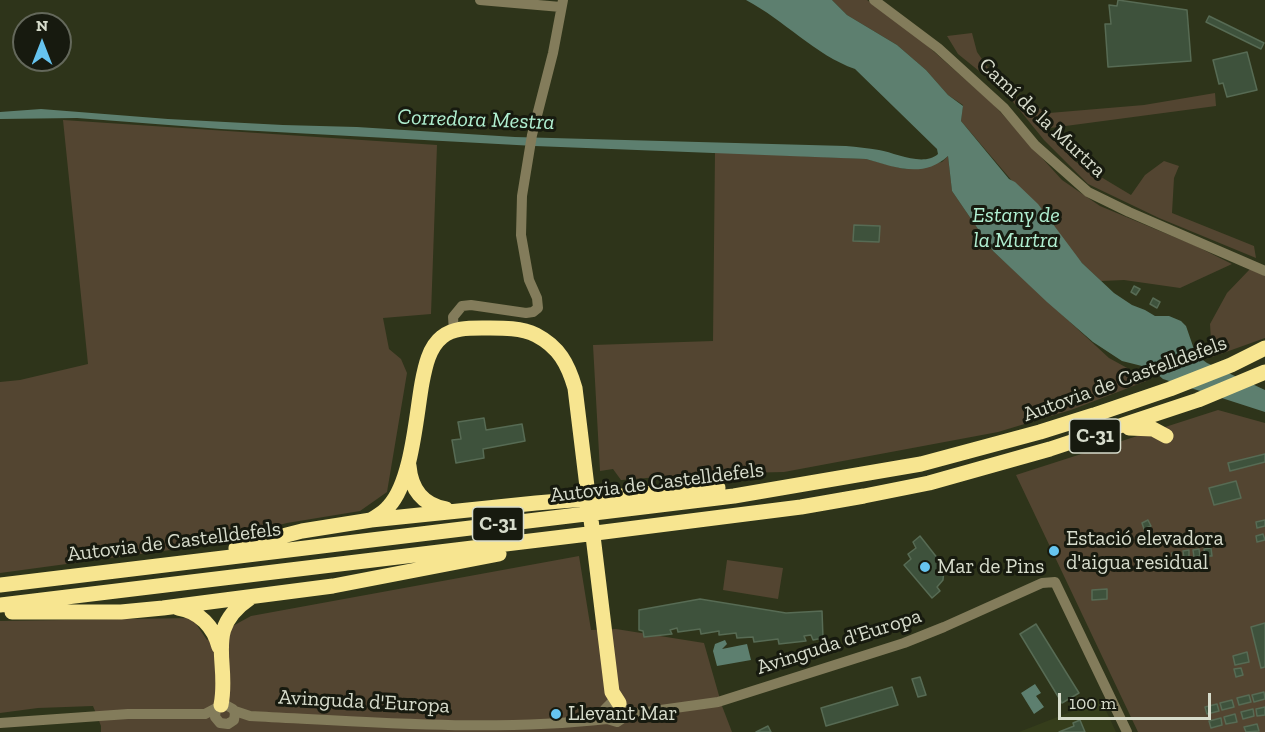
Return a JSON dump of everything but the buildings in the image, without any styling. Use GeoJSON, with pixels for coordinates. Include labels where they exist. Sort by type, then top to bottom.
{"type":"FeatureCollection","features":[{"type":"Feature","properties":{"kind":"highway"},"geometry":{"type":"LineString","coordinates":[[371,520],[389,507],[398,494],[409,459],[428,360],[441,338],[454,331],[468,328],[514,329],[532,332],[556,348],[565,359],[575,388],[614,708]]}},
{"type":"Feature","properties":{"kind":"highway","name":"Autovia de Castelldefels"},"geometry":{"type":"LineString","coordinates":[[0,585],[734,496],[825,482],[921,464],[1040,432],[1170,389],[1231,365],[1265,348]]}},
{"type":"Feature","properties":{"kind":"highway","name":"Autovia de Castelldefels"},"geometry":{"type":"LineString","coordinates":[[0,605],[580,535],[801,507],[864,496],[980,470],[1104,433],[1198,400],[1260,374]]}},
{"type":"Feature","properties":{"kind":"highway"},"geometry":{"type":"LineString","coordinates":[[1104,433],[1139,427],[1154,429],[1166,436],[1163,429],[1165,420],[1181,406]]}},
{"type":"Feature","properties":{"kind":"highway"},"geometry":{"type":"LineString","coordinates":[[409,459],[414,488],[423,500],[435,507],[458,511]]}},
{"type":"Feature","properties":{"kind":"highway"},"geometry":{"type":"LineString","coordinates":[[170,564],[302,531],[371,520],[608,496],[825,482]]}},
{"type":"Feature","properties":{"kind":"highway"},"geometry":{"type":"LineString","coordinates":[[0,613],[121,612],[252,597],[374,579],[524,550],[580,535]]}},
{"type":"Feature","properties":{"kind":"highway"},"geometry":{"type":"LineString","coordinates":[[225,715],[221,657],[222,634],[227,620],[241,604],[252,597]]}},
{"type":"Feature","properties":{"kind":"highway"},"geometry":{"type":"LineString","coordinates":[[164,608],[184,609],[200,617],[215,634],[221,657]]}},
{"type":"Feature","properties":{"kind":"street"},"geometry":{"type":"LineString","coordinates":[[454,331],[453,317],[462,306],[471,305],[526,313],[538,308],[520,235],[522,196],[532,135],[553,54],[562,4],[480,0]]}},
{"type":"Feature","properties":{"kind":"street","name":"Camí de la Murtra"},"geometry":{"type":"LineString","coordinates":[[874,0],[938,48],[1004,108],[1035,145],[1088,192],[1265,270]]}},
{"type":"Feature","properties":{"kind":"street","name":"Avinguda d'Europa"},"geometry":{"type":"LineString","coordinates":[[0,723],[128,714],[205,714],[501,727],[584,722],[614,708],[639,713],[718,702],[904,643],[962,620],[1042,582],[1054,582],[1127,732]]}},
{"type":"Feature","properties":{"kind":"shaded area"},"geometry":{"type":"Polygon","coordinates":[[[832,0],[867,0],[922,41],[994,105],[1062,180],[1100,206],[1196,246],[1232,264],[1180,288],[1124,280],[1101,281],[1082,263],[961,121],[963,105],[948,95],[926,70],[897,45],[847,15],[832,0]]]}},
{"type":"Feature","properties":{"kind":"shaded area"},"geometry":{"type":"Polygon","coordinates":[[[972,33],[977,52],[1005,92],[958,54],[947,36],[972,33]]]}},
{"type":"Feature","properties":{"kind":"shaded area"},"geometry":{"type":"Polygon","coordinates":[[[1005,92],[1049,113],[1144,105],[1215,93],[1216,106],[1043,129],[1076,162],[1131,195],[1145,175],[1164,161],[1179,166],[1174,178],[1172,213],[1254,246],[1256,258],[1159,218],[1088,184],[1044,140],[1005,92]]]}},
{"type":"Feature","properties":{"kind":"shaded area"},"geometry":{"type":"Polygon","coordinates":[[[63,120],[437,145],[431,314],[383,318],[389,349],[401,359],[407,373],[387,492],[360,511],[287,523],[192,547],[0,573],[0,382],[20,380],[88,364],[63,120]]]}},
{"type":"Feature","properties":{"kind":"shaded area"},"geometry":{"type":"Polygon","coordinates":[[[715,152],[866,159],[904,169],[942,162],[948,156],[952,191],[993,251],[1109,358],[1149,380],[1071,410],[998,432],[784,472],[698,474],[621,480],[613,469],[600,471],[593,345],[713,341],[715,152]]]}},
{"type":"Feature","properties":{"kind":"shaded area"},"geometry":{"type":"Polygon","coordinates":[[[1250,269],[1265,276],[1265,338],[1212,357],[1210,324],[1227,293],[1250,269]]]}},
{"type":"Feature","properties":{"kind":"shaded area"},"geometry":{"type":"Polygon","coordinates":[[[1218,410],[1265,423],[1265,732],[1138,732],[1016,475],[1218,410]]]}},
{"type":"Feature","properties":{"kind":"shaded area"},"geometry":{"type":"Polygon","coordinates":[[[579,556],[591,630],[616,629],[704,643],[732,732],[101,732],[93,706],[38,708],[0,713],[0,621],[192,618],[207,640],[251,616],[579,556]]]}},
{"type":"Feature","properties":{"kind":"shaded area"},"geometry":{"type":"Polygon","coordinates":[[[727,560],[783,568],[778,599],[723,590],[727,560]]]}},
{"type":"Feature","properties":{"kind":"shaded area"},"geometry":{"type":"Polygon","coordinates":[[[1101,700],[1116,732],[1019,732],[1101,700]]]}},
{"type":"Feature","properties":{"kind":"water","name":"Estany de la Murtra"},"geometry":{"type":"Polygon","coordinates":[[[746,0],[832,0],[847,15],[897,45],[926,70],[948,95],[963,106],[961,121],[1009,179],[1038,204],[1082,263],[1114,293],[1132,305],[1155,316],[1169,316],[1181,321],[1186,326],[1196,355],[1207,363],[1265,390],[1265,412],[1163,379],[1150,368],[1122,361],[1093,342],[993,251],[952,191],[948,156],[929,167],[908,169],[866,159],[535,146],[221,129],[77,118],[0,119],[0,112],[41,109],[168,119],[357,127],[515,137],[846,146],[879,150],[917,159],[932,158],[938,154],[937,149],[855,69],[826,55],[746,0]]]}},
{"type":"Feature","properties":{"kind":"water"},"geometry":{"type":"Polygon","coordinates":[[[725,640],[727,644],[722,649],[747,644],[751,660],[717,666],[713,651],[715,644],[725,640]]]}},
{"type":"Feature","properties":{"kind":"water"},"geometry":{"type":"Polygon","coordinates":[[[1035,684],[1041,693],[1036,696],[1044,707],[1034,714],[1021,693],[1035,684]]]}},
{"type":"Feature","properties":{"kind":"place","name":"Estació elevadora d'aigua residual"},"geometry":{"type":"Point","coordinates":[1054,551]}},
{"type":"Feature","properties":{"kind":"place","name":"Mar de Pins"},"geometry":{"type":"Point","coordinates":[925,567]}},
{"type":"Feature","properties":{"kind":"place","name":"Llevant Mar"},"geometry":{"type":"Point","coordinates":[556,714]}},
{"type":"Feature","properties":{"kind":"water label","name":"Corredora Mestra"},"geometry":{"type":"Point","coordinates":[476,120]}}]}
